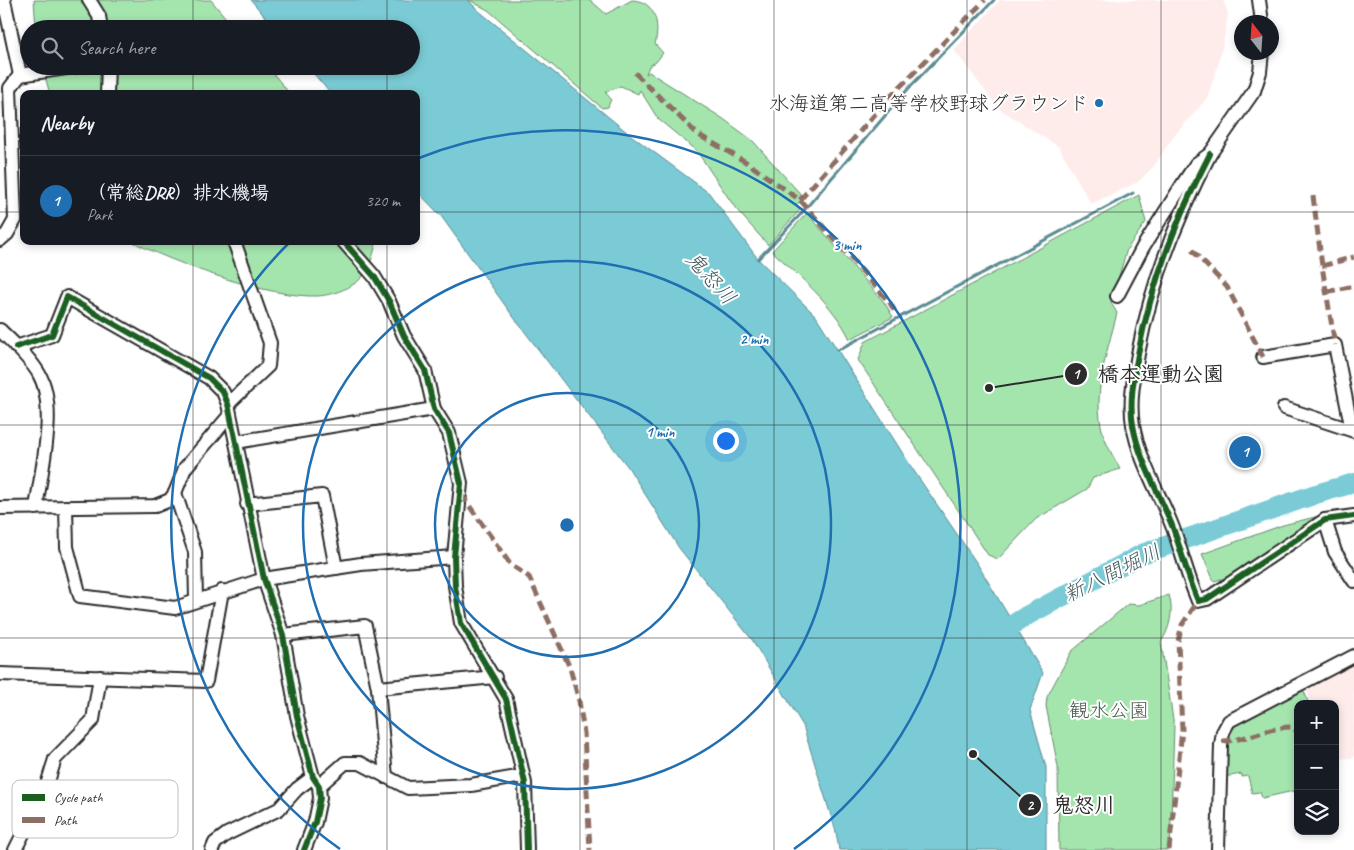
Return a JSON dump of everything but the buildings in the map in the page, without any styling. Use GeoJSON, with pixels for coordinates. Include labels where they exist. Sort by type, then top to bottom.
{"type":"FeatureCollection","features":[{"type":"Feature","properties":{"kind":"street"},"geometry":{"type":"LineString","coordinates":[[4,0],[20,76]]}},
{"type":"Feature","properties":{"kind":"street"},"geometry":{"type":"LineString","coordinates":[[89,0],[100,20]]}},
{"type":"Feature","properties":{"kind":"street"},"geometry":{"type":"LineString","coordinates":[[1259,0],[1261,15]]}},
{"type":"Feature","properties":{"kind":"street"},"geometry":{"type":"LineString","coordinates":[[1261,60],[1260,72],[1254,91],[1210,154],[1191,191],[1161,264],[1146,314],[1134,373],[1133,425],[1138,446],[1172,527],[1198,600],[1207,599],[1325,520],[1354,516]]}},
{"type":"Feature","properties":{"kind":"street"},"geometry":{"type":"LineString","coordinates":[[0,240],[7,234],[15,220],[10,88],[20,76],[26,75]]}},
{"type":"Feature","properties":{"kind":"street"},"geometry":{"type":"LineString","coordinates":[[107,90],[108,75]]}},
{"type":"Feature","properties":{"kind":"street"},"geometry":{"type":"LineString","coordinates":[[1117,296],[1143,247],[1184,182],[1196,164],[1210,154]]}},
{"type":"Feature","properties":{"kind":"street"},"geometry":{"type":"LineString","coordinates":[[0,508],[155,506],[170,500],[176,493],[185,468],[229,409],[268,366],[270,343],[235,245]]}},
{"type":"Feature","properties":{"kind":"street"},"geometry":{"type":"LineString","coordinates":[[347,245],[374,276],[389,301],[404,336],[425,370],[434,409],[449,433],[461,483],[454,557],[455,586],[461,623],[472,645],[494,677],[506,699],[523,776],[526,850]]}},
{"type":"Feature","properties":{"kind":"street"},"geometry":{"type":"LineString","coordinates":[[16,347],[52,336],[67,297],[210,378],[223,392],[229,409],[247,504],[264,579],[282,635],[297,716],[320,798],[315,822],[304,850]]}},
{"type":"Feature","properties":{"kind":"street"},"geometry":{"type":"LineString","coordinates":[[0,330],[39,373],[46,391],[48,420],[36,508]]}},
{"type":"Feature","properties":{"kind":"street"},"geometry":{"type":"LineString","coordinates":[[1263,357],[1335,345],[1353,430],[1284,408]]}},
{"type":"Feature","properties":{"kind":"street"},"geometry":{"type":"LineString","coordinates":[[236,442],[434,409]]}},
{"type":"Feature","properties":{"kind":"street"},"geometry":{"type":"LineString","coordinates":[[176,493],[195,552],[196,600]]}},
{"type":"Feature","properties":{"kind":"street"},"geometry":{"type":"LineString","coordinates":[[247,504],[322,496],[336,568]]}},
{"type":"Feature","properties":{"kind":"street"},"geometry":{"type":"LineString","coordinates":[[66,507],[67,547],[80,596],[175,608],[222,591],[264,579],[361,564],[454,557]]}},
{"type":"Feature","properties":{"kind":"street"},"geometry":{"type":"LineString","coordinates":[[1325,520],[1334,552],[1354,581]]}},
{"type":"Feature","properties":{"kind":"street"},"geometry":{"type":"LineString","coordinates":[[0,674],[206,681],[222,591]]}},
{"type":"Feature","properties":{"kind":"street"},"geometry":{"type":"LineString","coordinates":[[282,635],[364,626],[378,688],[386,777]]}},
{"type":"Feature","properties":{"kind":"street"},"geometry":{"type":"LineString","coordinates":[[1218,850],[1221,745],[1229,721],[1354,656]]}},
{"type":"Feature","properties":{"kind":"street"},"geometry":{"type":"LineString","coordinates":[[48,780],[55,759],[93,720],[100,677]]}},
{"type":"Feature","properties":{"kind":"street"},"geometry":{"type":"LineString","coordinates":[[378,688],[494,677]]}},
{"type":"Feature","properties":{"kind":"street"},"geometry":{"type":"LineString","coordinates":[[212,850],[215,843],[227,834],[279,810],[297,789],[316,781],[346,763],[360,763],[408,788],[471,785],[523,776]]}},
{"type":"Feature","properties":{"kind":"street"},"geometry":{"type":"LineString","coordinates":[[15,850],[21,838]]}},
{"type":"Feature","properties":{"kind":"shaded area","name":"水海道第二高等学校野球グラウンド"},"geometry":{"type":"Polygon","coordinates":[[[1000,0],[1223,0],[1228,13],[1225,34],[1218,65],[1207,98],[1173,137],[1154,166],[1138,182],[1091,204],[1059,147],[998,108],[954,50],[1000,0]]]}},
{"type":"Feature","properties":{"kind":"shaded area"},"geometry":{"type":"Polygon","coordinates":[[[1354,660],[1354,758],[1339,759],[1339,700],[1310,700],[1305,684],[1354,660]]]}},
{"type":"Feature","properties":{"kind":"green space"},"geometry":{"type":"Polygon","coordinates":[[[34,0],[211,0],[228,20],[35,20],[34,0]]]}},
{"type":"Feature","properties":{"kind":"green space"},"geometry":{"type":"Polygon","coordinates":[[[469,0],[590,0],[606,14],[632,0],[640,1],[651,9],[654,15],[657,29],[655,44],[663,53],[656,62],[649,66],[646,74],[649,72],[722,118],[752,140],[804,198],[796,205],[800,210],[768,245],[736,209],[696,150],[658,119],[640,90],[638,94],[621,86],[605,92],[611,99],[608,107],[602,108],[488,10],[469,0]]]}},
{"type":"Feature","properties":{"kind":"green space"},"geometry":{"type":"Polygon","coordinates":[[[45,75],[274,75],[287,90],[49,90],[45,75]]]}},
{"type":"Feature","properties":{"kind":"green space"},"geometry":{"type":"Polygon","coordinates":[[[1139,195],[1146,222],[1127,249],[1111,303],[1117,313],[1101,377],[1099,394],[1101,426],[1106,442],[1120,469],[1093,478],[1087,489],[1036,519],[998,559],[988,555],[858,360],[865,342],[1139,195]]]}},
{"type":"Feature","properties":{"kind":"green space"},"geometry":{"type":"Polygon","coordinates":[[[807,213],[884,302],[893,317],[850,339],[835,314],[805,281],[772,251],[807,213]]]}},
{"type":"Feature","properties":{"kind":"green space"},"geometry":{"type":"Polygon","coordinates":[[[139,245],[376,245],[365,274],[357,282],[343,290],[318,296],[298,295],[249,286],[172,260],[139,245]]]}},
{"type":"Feature","properties":{"kind":"green space"},"geometry":{"type":"Polygon","coordinates":[[[1327,514],[1229,577],[1214,581],[1202,554],[1283,525],[1327,514]]]}},
{"type":"Feature","properties":{"kind":"green space","name":"観水公園"},"geometry":{"type":"Polygon","coordinates":[[[1169,595],[1170,619],[1167,631],[1161,642],[1174,726],[1170,850],[1059,850],[1058,767],[1046,706],[1047,697],[1071,652],[1128,604],[1139,605],[1169,595]]]}},
{"type":"Feature","properties":{"kind":"green space"},"geometry":{"type":"Polygon","coordinates":[[[1302,686],[1307,700],[1294,700],[1294,791],[1262,798],[1260,792],[1252,793],[1248,776],[1242,777],[1242,774],[1223,777],[1230,724],[1302,686]]]}},
{"type":"Feature","properties":{"kind":"water"},"geometry":{"type":"Polygon","coordinates":[[[251,0],[468,0],[628,133],[709,193],[758,259],[816,316],[912,468],[978,565],[1043,673],[1030,710],[1046,767],[1046,850],[839,850],[836,832],[803,726],[753,641],[679,548],[628,467],[512,315],[441,216],[420,194],[420,90],[328,90],[315,75],[420,75],[420,20],[268,20],[251,0]]]}},
{"type":"Feature","properties":{"kind":"waterway"},"geometry":{"type":"LineString","coordinates":[[758,259],[800,215],[908,89],[994,0]]}},
{"type":"Feature","properties":{"kind":"waterway"},"geometry":{"type":"LineString","coordinates":[[838,350],[1133,193]]}},
{"type":"Feature","properties":{"kind":"waterway","name":"新八間堀川"},"geometry":{"type":"LineString","coordinates":[[992,638],[1028,615],[1142,554],[1316,494],[1354,483]]}},
{"type":"Feature","properties":{"kind":"marked path"},"geometry":{"type":"LineString","coordinates":[[800,200],[891,96],[985,0]]}},
{"type":"Feature","properties":{"kind":"marked path"},"geometry":{"type":"LineString","coordinates":[[635,73],[697,134],[746,162],[800,200],[890,303],[897,315]]}},
{"type":"Feature","properties":{"kind":"marked path"},"geometry":{"type":"LineString","coordinates":[[1313,196],[1335,345]]}},
{"type":"Feature","properties":{"kind":"marked path"},"geometry":{"type":"LineString","coordinates":[[1192,250],[1227,287],[1263,357]]}},
{"type":"Feature","properties":{"kind":"marked path"},"geometry":{"type":"LineString","coordinates":[[1322,266],[1354,257]]}},
{"type":"Feature","properties":{"kind":"marked path"},"geometry":{"type":"LineString","coordinates":[[1326,292],[1354,286]]}},
{"type":"Feature","properties":{"kind":"marked path"},"geometry":{"type":"LineString","coordinates":[[461,494],[510,564],[529,577],[570,668],[579,701],[584,733],[590,850]]}},
{"type":"Feature","properties":{"kind":"marked path"},"geometry":{"type":"LineString","coordinates":[[1169,850],[1182,730],[1178,641],[1182,625],[1198,601]]}},
{"type":"Feature","properties":{"kind":"marked path"},"geometry":{"type":"LineString","coordinates":[[1222,741],[1240,739],[1265,731],[1292,727],[1294,729]]}},
{"type":"Feature","properties":{"kind":"cycle path"},"geometry":{"type":"LineString","coordinates":[[1210,154],[1166,251],[1143,328],[1132,398],[1133,425],[1140,452],[1168,515],[1198,601],[1207,599],[1325,520],[1354,516]]}},
{"type":"Feature","properties":{"kind":"cycle path"},"geometry":{"type":"LineString","coordinates":[[347,245],[374,276],[389,301],[404,336],[425,370],[434,409],[449,433],[461,483],[454,557],[455,586],[461,623],[506,699],[525,783],[527,850]]}},
{"type":"Feature","properties":{"kind":"cycle path"},"geometry":{"type":"LineString","coordinates":[[16,347],[52,335],[67,297],[209,378],[223,392],[228,404],[264,579],[283,635],[297,716],[313,777],[319,786],[320,798],[315,822],[304,850]]}},
{"type":"Feature","properties":{"kind":"place","name":"水海道第二高等学校野球グラウンド"},"geometry":{"type":"Point","coordinates":[1099,103]}},
{"type":"Feature","properties":{"kind":"place","name":"橋本運動公園"},"geometry":{"type":"Point","coordinates":[989,388]}},
{"type":"Feature","properties":{"kind":"place","name":"（常総DRR）排水機場"},"geometry":{"type":"Point","coordinates":[1245,452]}},
{"type":"Feature","properties":{"kind":"place","name":"鬼怒川"},"geometry":{"type":"Point","coordinates":[973,754]}}]}
